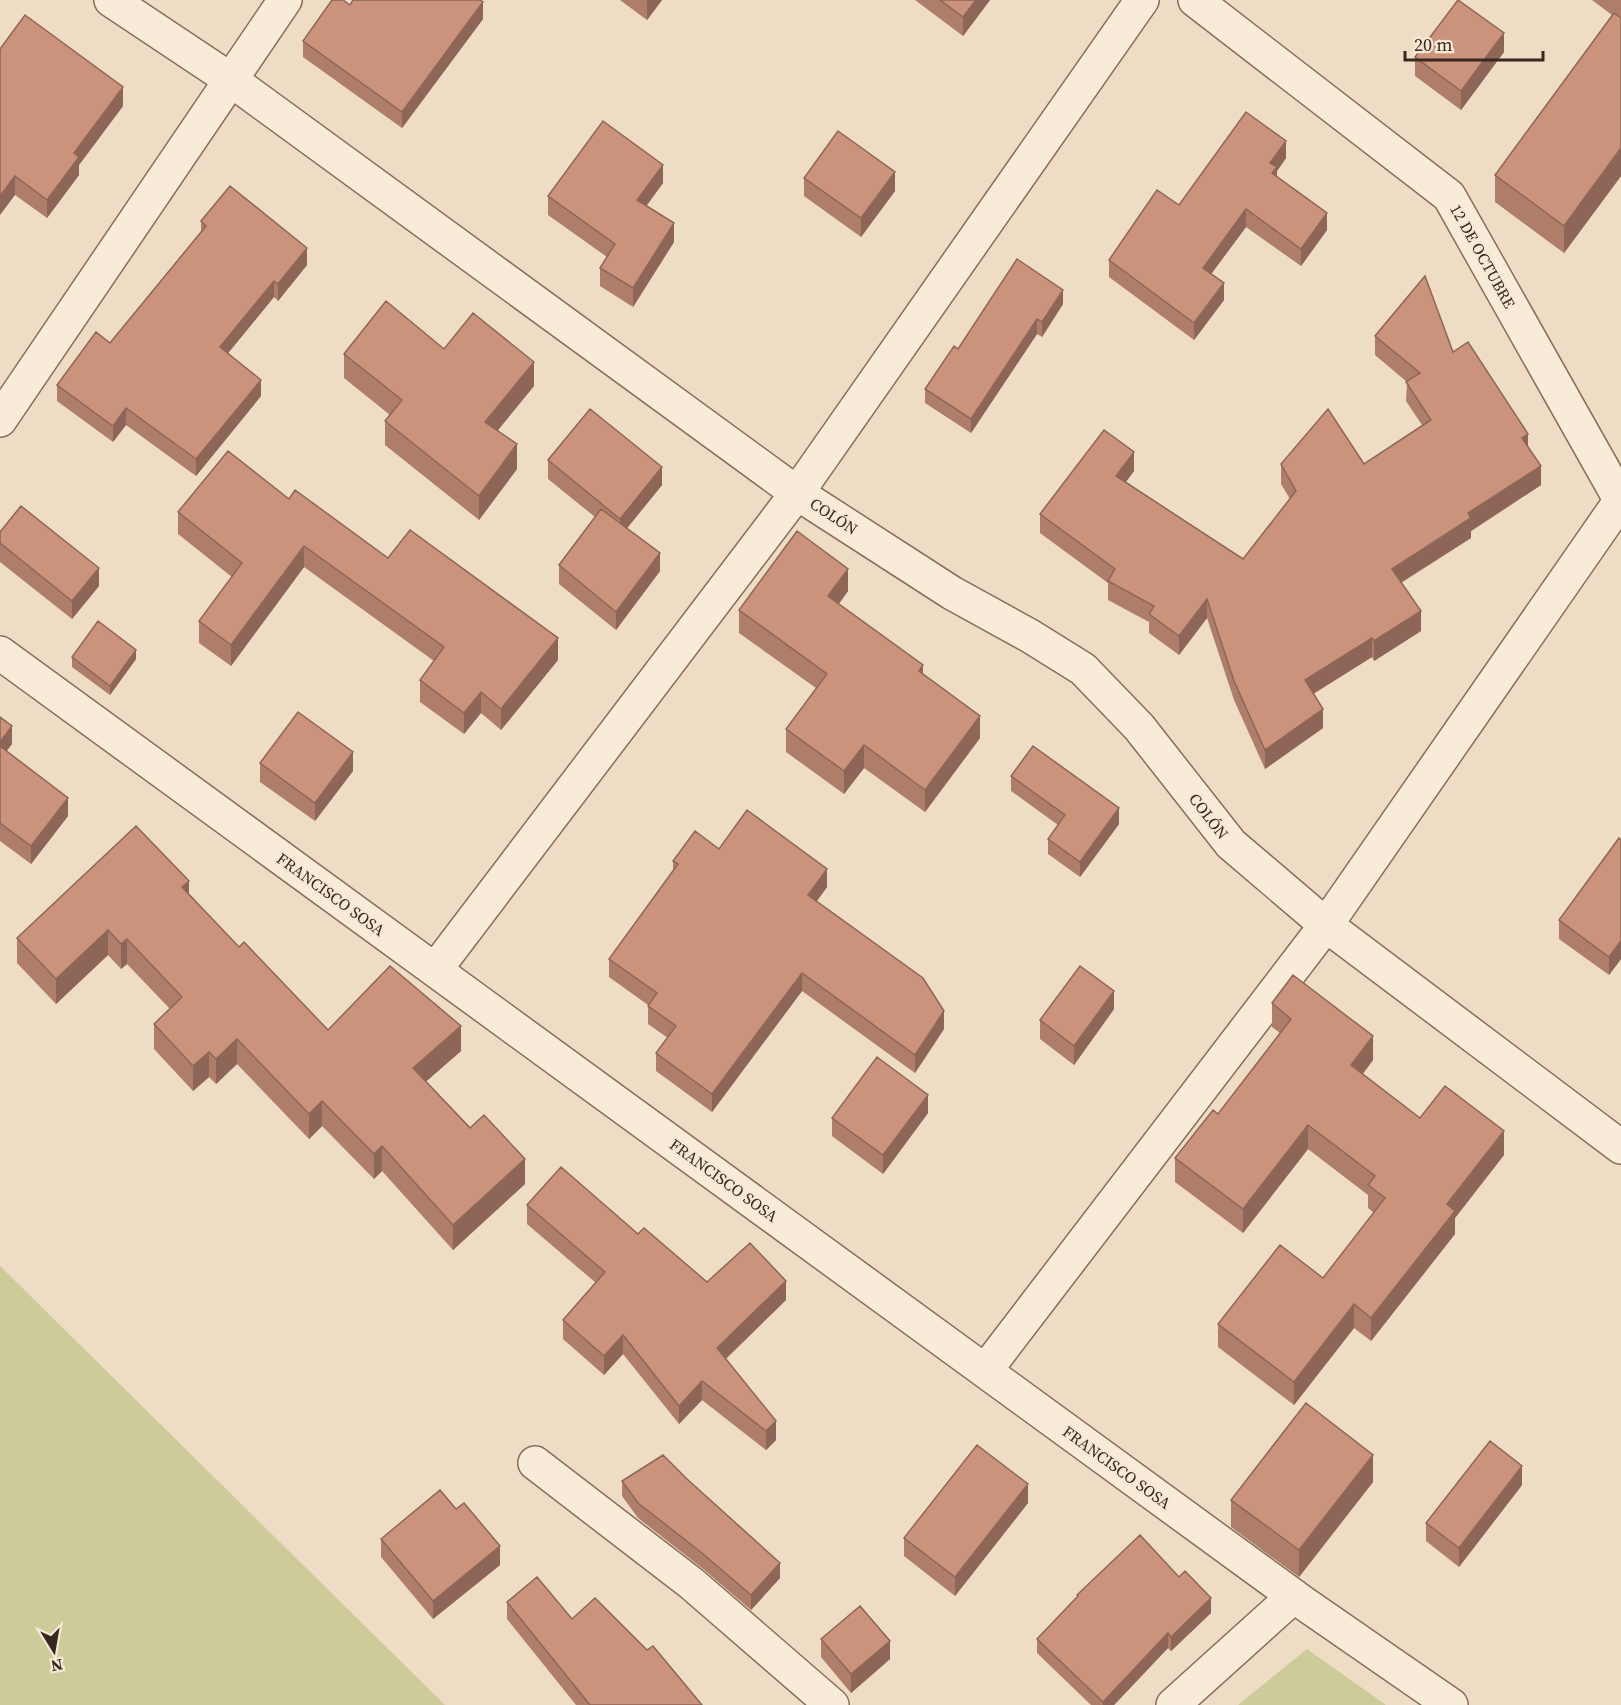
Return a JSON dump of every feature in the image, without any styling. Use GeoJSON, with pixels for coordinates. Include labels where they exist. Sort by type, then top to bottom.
{"type":"FeatureCollection","features":[{"type":"Feature","properties":{"kind":"street","name":"COLÓN"},"geometry":{"type":"LineString","coordinates":[[111,0],[231,80],[797,492],[952,593],[1030,636],[1083,669],[1139,728],[1231,844],[1326,925],[1621,1147]]}},
{"type":"Feature","properties":{"kind":"street"},"geometry":{"type":"LineString","coordinates":[[0,420],[285,0]]}},
{"type":"Feature","properties":{"kind":"street"},"geometry":{"type":"LineString","coordinates":[[435,970],[797,492],[1142,0]]}},
{"type":"Feature","properties":{"kind":"street","name":"12 DE OCTUBRE"},"geometry":{"type":"LineString","coordinates":[[1195,0],[1449,196],[1621,501]]}},
{"type":"Feature","properties":{"kind":"street"},"geometry":{"type":"LineString","coordinates":[[985,1371],[1326,925],[1621,501]]}},
{"type":"Feature","properties":{"kind":"street","name":"FRANCISCO SOSA"},"geometry":{"type":"LineString","coordinates":[[0,653],[1294,1596],[1450,1705]]}},
{"type":"Feature","properties":{"kind":"street"},"geometry":{"type":"LineString","coordinates":[[535,1463],[691,1583],[832,1705]]}},
{"type":"Feature","properties":{"kind":"street"},"geometry":{"type":"LineString","coordinates":[[1173,1705],[1294,1596]]}},
{"type":"Feature","properties":{"kind":"shaded area"},"geometry":{"type":"Polygon","coordinates":[[[0,1266],[445,1705],[0,1705],[0,1266]]]}},
{"type":"Feature","properties":{"kind":"shaded area"},"geometry":{"type":"Polygon","coordinates":[[[1307,1649],[1386,1705],[1238,1705],[1307,1649]]]}},
{"type":"Feature","properties":{"kind":"building"},"geometry":{"type":"Polygon","coordinates":[[[332,0],[343,0],[350,5],[353,0],[480,0],[483,2],[402,112],[303,41],[332,0]]]}},
{"type":"Feature","properties":{"kind":"building"},"geometry":{"type":"Polygon","coordinates":[[[940,0],[976,0],[963,17],[940,0]]]}},
{"type":"Feature","properties":{"kind":"building"},"geometry":{"type":"Polygon","coordinates":[[[1458,0],[1504,33],[1461,91],[1415,57],[1458,0]]]}},
{"type":"Feature","properties":{"kind":"building"},"geometry":{"type":"Polygon","coordinates":[[[1614,13],[1621,18],[1621,148],[1564,226],[1495,175],[1614,13]]]}},
{"type":"Feature","properties":{"kind":"building"},"geometry":{"type":"Polygon","coordinates":[[[25,15],[123,87],[74,153],[79,157],[47,200],[15,176],[0,196],[0,49],[25,15]]]}},
{"type":"Feature","properties":{"kind":"building"},"geometry":{"type":"Polygon","coordinates":[[[1246,112],[1286,141],[1270,163],[1277,167],[1272,173],[1327,213],[1301,249],[1246,209],[1203,268],[1224,283],[1194,323],[1109,260],[1157,190],[1179,205],[1246,112]]]}},
{"type":"Feature","properties":{"kind":"building"},"geometry":{"type":"Polygon","coordinates":[[[603,121],[663,165],[637,200],[674,223],[633,288],[600,268],[615,244],[548,196],[603,121]]]}},
{"type":"Feature","properties":{"kind":"building"},"geometry":{"type":"Polygon","coordinates":[[[838,131],[895,172],[861,218],[804,178],[838,131]]]}},
{"type":"Feature","properties":{"kind":"building"},"geometry":{"type":"Polygon","coordinates":[[[230,186],[307,248],[278,284],[274,281],[220,347],[261,380],[196,459],[126,408],[113,426],[57,385],[96,332],[110,343],[206,226],[201,221],[230,186]]]}},
{"type":"Feature","properties":{"kind":"building"},"geometry":{"type":"Polygon","coordinates":[[[1017,259],[1063,290],[1042,322],[1037,319],[971,419],[925,389],[954,346],[958,349],[1017,259]]]}},
{"type":"Feature","properties":{"kind":"building"},"geometry":{"type":"Polygon","coordinates":[[[1425,276],[1453,352],[1468,342],[1528,434],[1522,438],[1541,466],[1468,513],[1471,518],[1392,569],[1421,611],[1374,641],[1372,638],[1305,680],[1323,709],[1265,750],[1234,681],[1207,599],[1179,636],[1149,614],[1154,606],[1108,581],[1115,569],[1040,514],[1104,430],[1134,452],[1116,476],[1243,559],[1296,491],[1281,464],[1328,409],[1364,464],[1431,420],[1406,382],[1420,373],[1375,336],[1425,276]]]}},
{"type":"Feature","properties":{"kind":"building"},"geometry":{"type":"Polygon","coordinates":[[[386,301],[444,349],[473,313],[534,362],[485,422],[517,444],[479,496],[385,421],[402,400],[344,354],[386,301]]]}},
{"type":"Feature","properties":{"kind":"building"},"geometry":{"type":"Polygon","coordinates":[[[590,409],[662,467],[620,519],[548,460],[590,409]]]}},
{"type":"Feature","properties":{"kind":"building"},"geometry":{"type":"Polygon","coordinates":[[[228,451],[289,499],[295,490],[388,558],[410,530],[558,638],[501,709],[481,692],[464,713],[420,680],[444,647],[304,546],[231,645],[199,621],[242,563],[178,512],[228,451]]]}},
{"type":"Feature","properties":{"kind":"building"},"geometry":{"type":"Polygon","coordinates":[[[21,506],[99,568],[72,601],[0,543],[0,532],[21,506]]]}},
{"type":"Feature","properties":{"kind":"building"},"geometry":{"type":"Polygon","coordinates":[[[601,509],[660,553],[616,612],[559,565],[601,509]]]}},
{"type":"Feature","properties":{"kind":"building"},"geometry":{"type":"Polygon","coordinates":[[[797,531],[848,569],[828,596],[923,665],[919,671],[980,716],[925,790],[864,745],[844,771],[786,729],[827,674],[739,610],[797,531]]]}},
{"type":"Feature","properties":{"kind":"building"},"geometry":{"type":"Polygon","coordinates":[[[98,621],[136,650],[110,686],[72,657],[98,621]]]}},
{"type":"Feature","properties":{"kind":"building"},"geometry":{"type":"Polygon","coordinates":[[[298,712],[353,752],[315,803],[260,763],[298,712]]]}},
{"type":"Feature","properties":{"kind":"building"},"geometry":{"type":"Polygon","coordinates":[[[0,717],[12,726],[0,742],[0,717]]]}},
{"type":"Feature","properties":{"kind":"building"},"geometry":{"type":"Polygon","coordinates":[[[0,746],[68,798],[31,846],[0,823],[0,746]]]}},
{"type":"Feature","properties":{"kind":"building"},"geometry":{"type":"Polygon","coordinates":[[[1033,746],[1119,808],[1080,862],[1048,839],[1065,815],[1011,776],[1033,746]]]}},
{"type":"Feature","properties":{"kind":"building"},"geometry":{"type":"Polygon","coordinates":[[[747,810],[827,869],[808,895],[923,978],[944,1011],[915,1055],[802,973],[712,1094],[656,1053],[676,1026],[648,1006],[657,993],[609,959],[678,864],[673,861],[695,831],[719,849],[747,810]]]}},
{"type":"Feature","properties":{"kind":"building"},"geometry":{"type":"Polygon","coordinates":[[[136,826],[189,881],[182,887],[239,947],[244,942],[328,1030],[390,966],[461,1026],[413,1068],[470,1128],[484,1115],[525,1159],[453,1225],[382,1146],[374,1154],[322,1101],[309,1114],[237,1039],[216,1059],[209,1052],[193,1066],[154,1024],[182,997],[127,939],[121,944],[108,930],[56,979],[17,938],[136,826]]]}},
{"type":"Feature","properties":{"kind":"building"},"geometry":{"type":"Polygon","coordinates":[[[1619,838],[1621,840],[1621,941],[1609,957],[1559,920],[1619,838]]]}},
{"type":"Feature","properties":{"kind":"building"},"geometry":{"type":"Polygon","coordinates":[[[1080,966],[1114,991],[1074,1046],[1040,1020],[1080,966]]]}},
{"type":"Feature","properties":{"kind":"building"},"geometry":{"type":"Polygon","coordinates":[[[1293,975],[1373,1036],[1351,1065],[1420,1118],[1445,1086],[1504,1131],[1447,1204],[1455,1211],[1371,1318],[1354,1304],[1294,1382],[1218,1324],[1280,1245],[1323,1278],[1385,1198],[1368,1185],[1375,1176],[1308,1125],[1243,1209],[1175,1158],[1213,1110],[1218,1114],[1291,1019],[1272,1003],[1293,975]]]}},
{"type":"Feature","properties":{"kind":"building"},"geometry":{"type":"Polygon","coordinates":[[[877,1057],[928,1095],[883,1155],[832,1118],[877,1057]]]}},
{"type":"Feature","properties":{"kind":"building"},"geometry":{"type":"Polygon","coordinates":[[[561,1167],[638,1234],[644,1228],[707,1282],[750,1243],[786,1281],[717,1348],[776,1421],[766,1431],[702,1381],[679,1406],[623,1335],[604,1356],[563,1320],[605,1272],[527,1205],[561,1167]]]}},
{"type":"Feature","properties":{"kind":"building"},"geometry":{"type":"Polygon","coordinates":[[[1306,1403],[1373,1455],[1299,1550],[1231,1500],[1306,1403]]]}},
{"type":"Feature","properties":{"kind":"building"},"geometry":{"type":"Polygon","coordinates":[[[1490,1441],[1522,1466],[1459,1548],[1426,1523],[1490,1441]]]}},
{"type":"Feature","properties":{"kind":"building"},"geometry":{"type":"Polygon","coordinates":[[[977,1445],[1028,1484],[955,1577],[904,1538],[977,1445]]]}},
{"type":"Feature","properties":{"kind":"building"},"geometry":{"type":"Polygon","coordinates":[[[663,1455],[780,1563],[751,1595],[638,1503],[622,1481],[663,1455]]]}},
{"type":"Feature","properties":{"kind":"building"},"geometry":{"type":"Polygon","coordinates":[[[440,1490],[456,1509],[464,1503],[500,1546],[433,1601],[381,1539],[440,1490]]]}},
{"type":"Feature","properties":{"kind":"building"},"geometry":{"type":"Polygon","coordinates":[[[1140,1535],[1179,1577],[1185,1571],[1211,1598],[1171,1637],[1168,1633],[1103,1702],[1037,1639],[1077,1595],[1140,1535]]]}},
{"type":"Feature","properties":{"kind":"building"},"geometry":{"type":"Polygon","coordinates":[[[537,1577],[572,1619],[595,1598],[647,1650],[653,1646],[702,1705],[590,1705],[507,1602],[537,1577]]]}},
{"type":"Feature","properties":{"kind":"building"},"geometry":{"type":"Polygon","coordinates":[[[860,1606],[890,1641],[851,1674],[821,1639],[860,1606]]]}}]}
